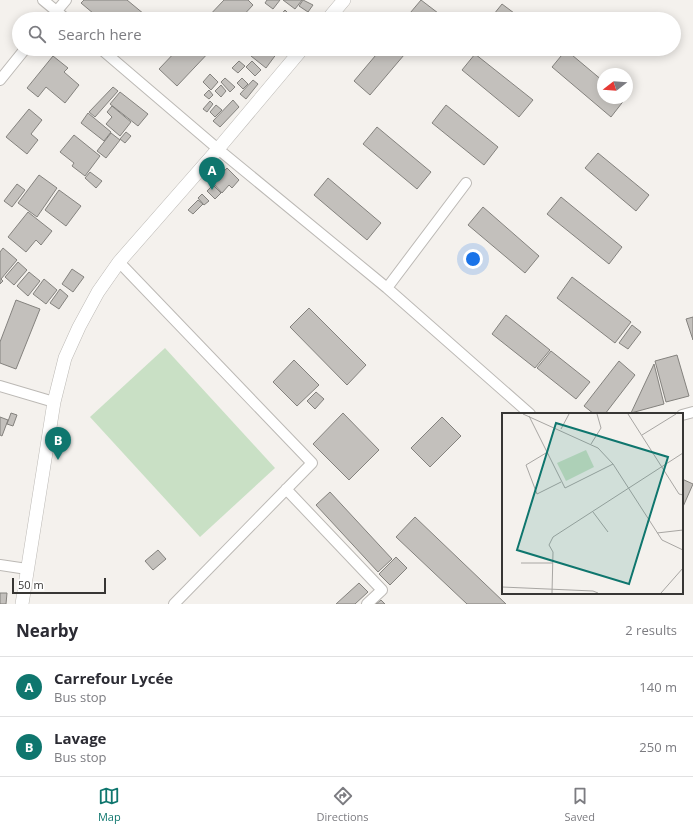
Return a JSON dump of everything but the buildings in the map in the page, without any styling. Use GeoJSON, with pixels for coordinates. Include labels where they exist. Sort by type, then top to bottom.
{"type":"FeatureCollection","features":[{"type":"Feature","properties":{"kind":"street"},"geometry":{"type":"LineString","coordinates":[[43,0],[51,12]]}},
{"type":"Feature","properties":{"kind":"street"},"geometry":{"type":"LineString","coordinates":[[56,12],[66,0]]}},
{"type":"Feature","properties":{"kind":"street"},"geometry":{"type":"LineString","coordinates":[[334,12],[344,0]]}},
{"type":"Feature","properties":{"kind":"street"},"geometry":{"type":"LineString","coordinates":[[0,80],[19,56]]}},
{"type":"Feature","properties":{"kind":"street"},"geometry":{"type":"LineString","coordinates":[[109,56],[218,149],[387,288],[529,413]]}},
{"type":"Feature","properties":{"kind":"street"},"geometry":{"type":"LineString","coordinates":[[22,604],[44,477],[54,402],[65,358],[73,340],[98,292],[119,262],[218,149],[296,56]]}},
{"type":"Feature","properties":{"kind":"street"},"geometry":{"type":"LineString","coordinates":[[387,288],[466,183]]}},
{"type":"Feature","properties":{"kind":"street"},"geometry":{"type":"LineString","coordinates":[[119,262],[312,463],[174,604]]}},
{"type":"Feature","properties":{"kind":"street"},"geometry":{"type":"LineString","coordinates":[[0,386],[54,402]]}},
{"type":"Feature","properties":{"kind":"street"},"geometry":{"type":"LineString","coordinates":[[683,415],[693,412]]}},
{"type":"Feature","properties":{"kind":"street"},"geometry":{"type":"LineString","coordinates":[[286,489],[382,590],[367,604]]}},
{"type":"Feature","properties":{"kind":"street"},"geometry":{"type":"LineString","coordinates":[[0,565],[27,569]]}},
{"type":"Feature","properties":{"kind":"green space"},"geometry":{"type":"Polygon","coordinates":[[[165,348],[275,468],[200,537],[90,417],[165,348]]]}},
{"type":"Feature","properties":{"kind":"place","name":"Carrefour Lycée"},"geometry":{"type":"Point","coordinates":[212,190]}},
{"type":"Feature","properties":{"kind":"place","name":"Lavage"},"geometry":{"type":"Point","coordinates":[58,460]}}]}
